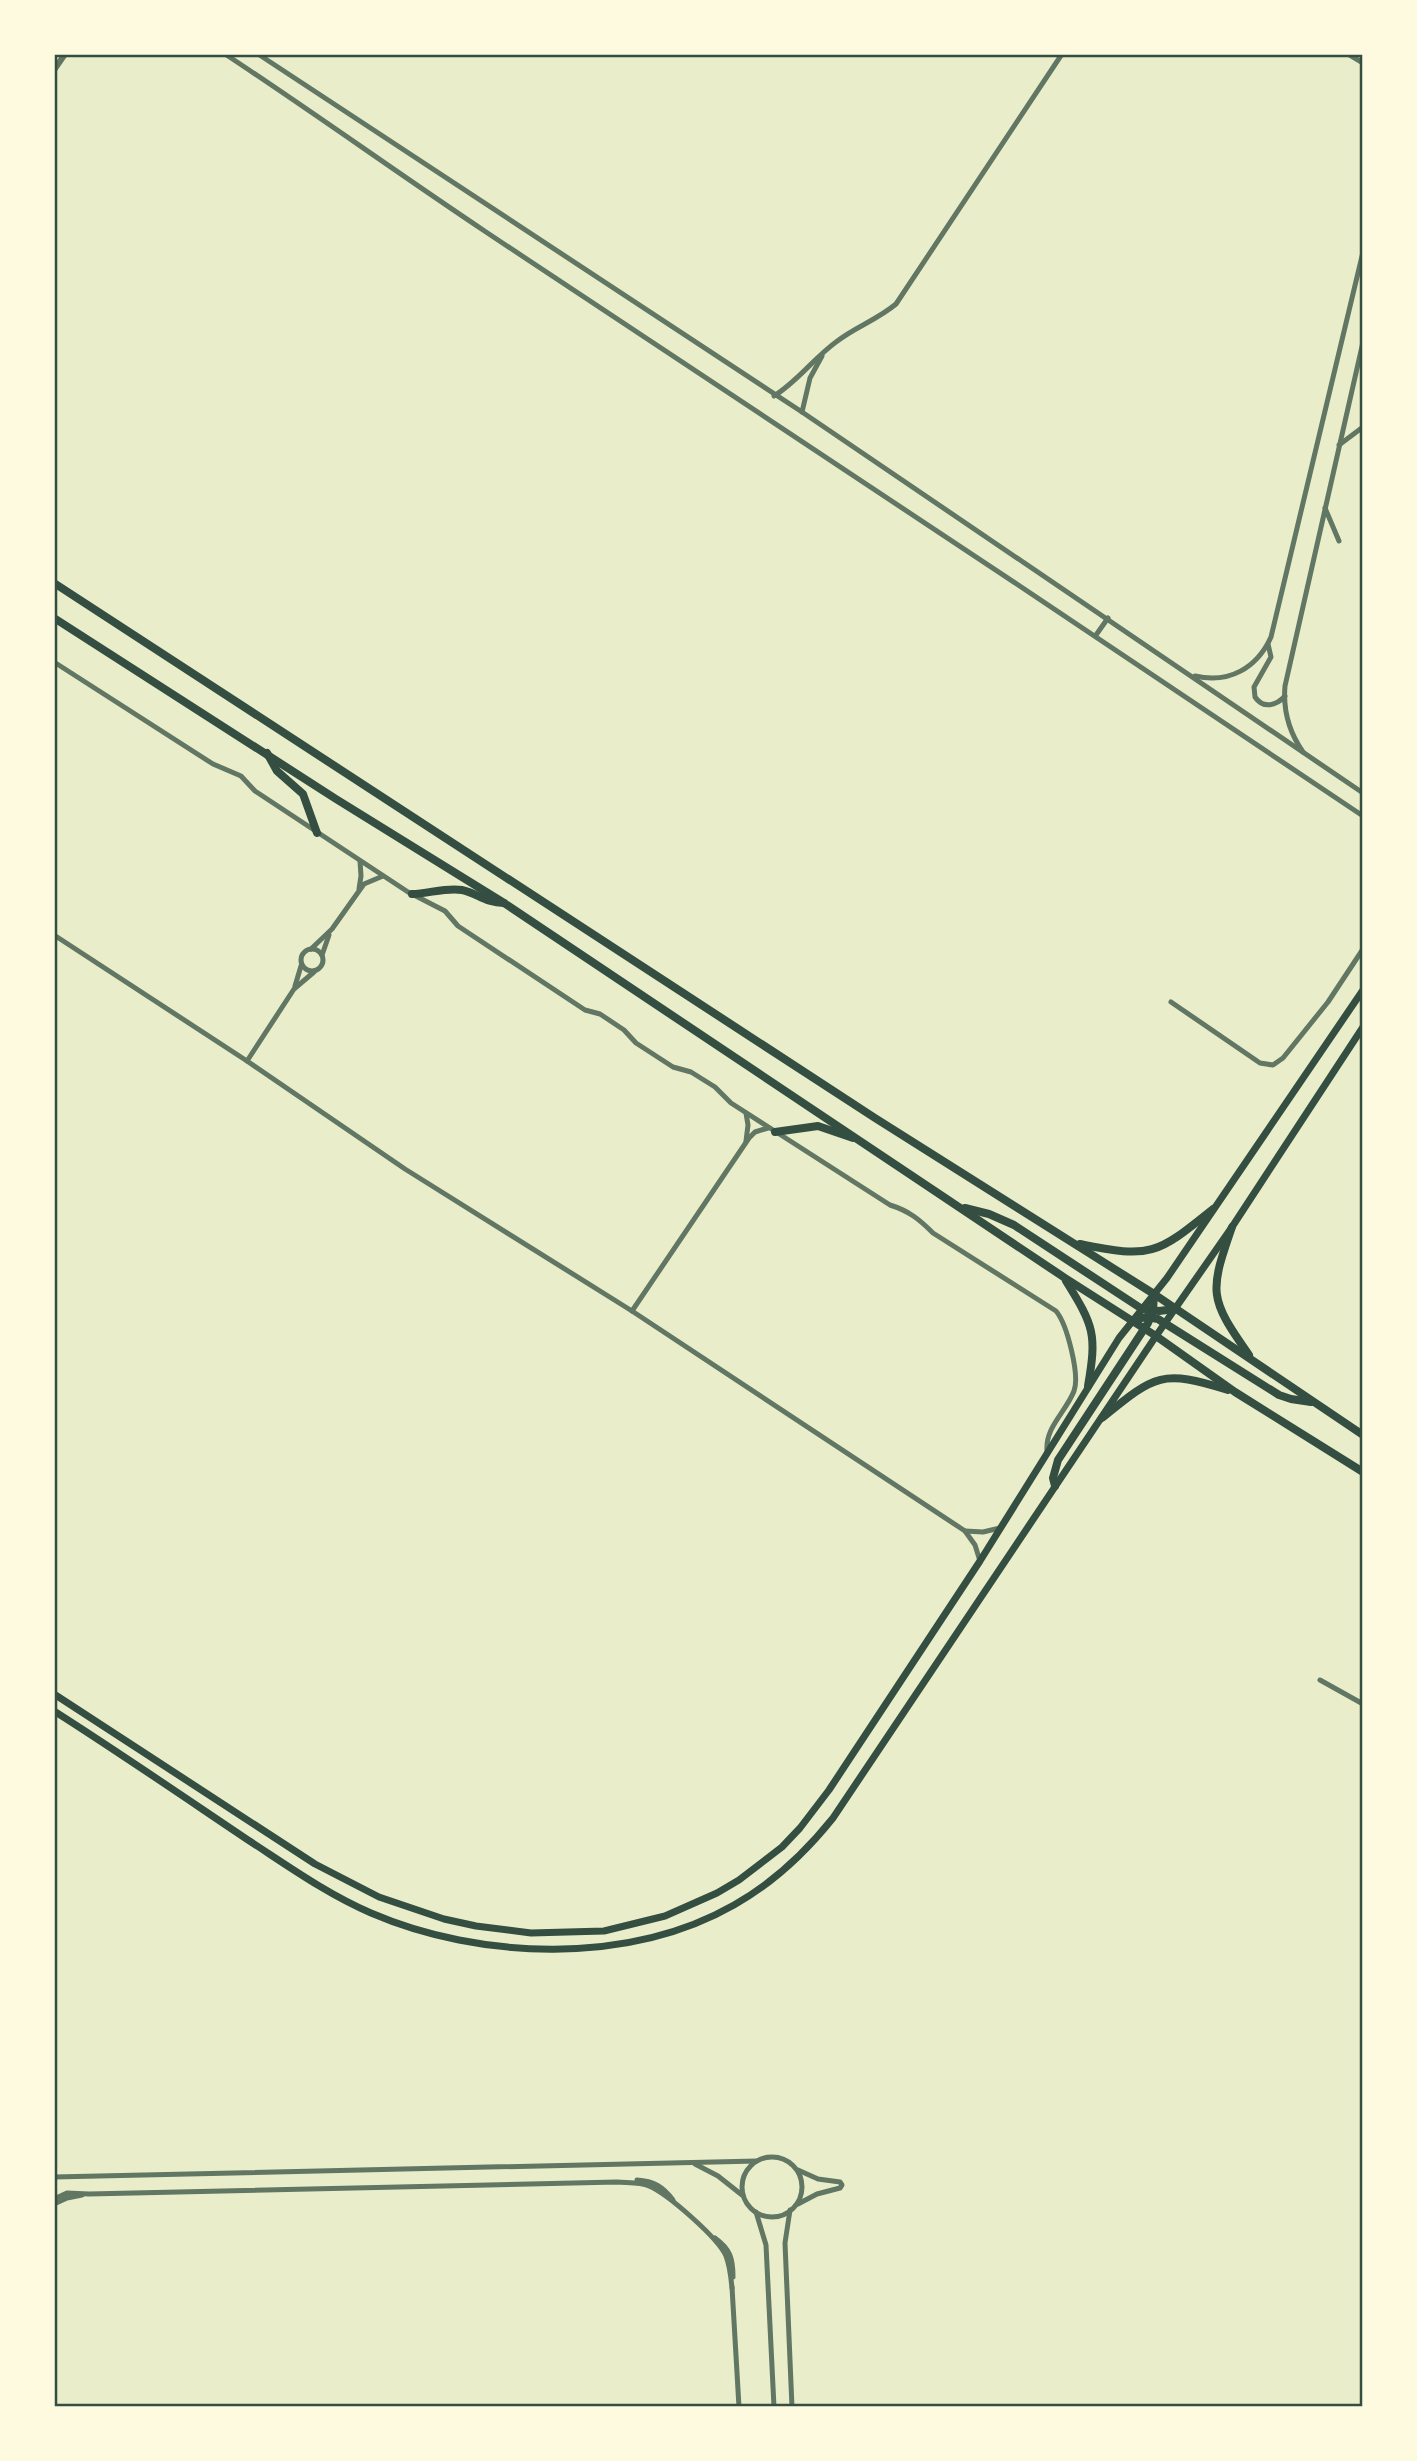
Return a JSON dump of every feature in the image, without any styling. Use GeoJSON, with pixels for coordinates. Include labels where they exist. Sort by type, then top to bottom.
{"type":"FeatureCollection","features":[{"type":"Feature","properties":{"kind":"main road"},"geometry":{"type":"LineString","coordinates":[[54,583],[875,1118],[1154,1294],[1363,1435]]}},
{"type":"Feature","properties":{"kind":"main road"},"geometry":{"type":"LineString","coordinates":[[54,618],[336,799],[504,902],[1065,1278],[1156,1336],[1235,1392],[1363,1472]]}},
{"type":"Feature","properties":{"kind":"main road"},"geometry":{"type":"LineString","coordinates":[[267,753],[277,771],[300,790],[317,833]]}},
{"type":"Feature","properties":{"kind":"main road"},"geometry":{"type":"LineString","coordinates":[[412,894],[457,889],[468,891],[484,900],[504,902]]}},
{"type":"Feature","properties":{"kind":"main road"},"geometry":{"type":"LineString","coordinates":[[54,1694],[315,1864],[379,1897],[444,1919],[501,1930],[556,1933],[604,1931],[637,1924],[690,1906],[739,1880],[782,1847],[829,1790],[980,1561],[1131,1321],[1154,1294],[1363,990]]}},
{"type":"Feature","properties":{"kind":"main road"},"geometry":{"type":"LineString","coordinates":[[54,1712],[309,1880],[391,1921],[433,1934],[504,1946],[570,1948],[640,1940],[673,1932],[733,1906],[775,1878],[815,1840],[838,1810],[1232,1227],[1363,1027]]}},
{"type":"Feature","properties":{"kind":"main road"},"geometry":{"type":"LineString","coordinates":[[772,1130],[818,1126],[860,1139]]}},
{"type":"Feature","properties":{"kind":"main road"},"geometry":{"type":"LineString","coordinates":[[961,1207],[989,1214],[1014,1225],[1279,1395],[1312,1402]]}},
{"type":"Feature","properties":{"kind":"main road"},"geometry":{"type":"LineString","coordinates":[[1074,1243],[1125,1253],[1150,1251],[1170,1242],[1213,1209]]}},
{"type":"Feature","properties":{"kind":"main road"},"geometry":{"type":"LineString","coordinates":[[1232,1227],[1217,1273],[1217,1300],[1226,1322],[1253,1360]]}},
{"type":"Feature","properties":{"kind":"main road"},"geometry":{"type":"LineString","coordinates":[[1065,1278],[1088,1317],[1093,1335],[1094,1353],[1088,1386]]}},
{"type":"Feature","properties":{"kind":"main road"},"geometry":{"type":"LineString","coordinates":[[1055,1486],[1055,1469],[1062,1452],[1144,1329],[1152,1314],[1154,1294]]}},
{"type":"Feature","properties":{"kind":"main road"},"geometry":{"type":"LineString","coordinates":[[1131,1321],[1175,1309]]}},
{"type":"Feature","properties":{"kind":"main road"},"geometry":{"type":"LineString","coordinates":[[1102,1418],[1142,1387],[1168,1377],[1186,1377],[1235,1392]]}},
{"type":"Feature","properties":{"kind":"street"},"geometry":{"type":"LineString","coordinates":[[54,70],[65,54]]}},
{"type":"Feature","properties":{"kind":"street"},"geometry":{"type":"LineString","coordinates":[[225,54],[483,230],[1043,603],[1096,635],[1363,816]]}},
{"type":"Feature","properties":{"kind":"street"},"geometry":{"type":"LineString","coordinates":[[258,54],[802,412],[1363,793]]}},
{"type":"Feature","properties":{"kind":"street"},"geometry":{"type":"LineString","coordinates":[[774,396],[825,350],[850,332],[883,316],[895,304],[1062,54]]}},
{"type":"Feature","properties":{"kind":"street"},"geometry":{"type":"LineString","coordinates":[[1348,54],[1363,63]]}},
{"type":"Feature","properties":{"kind":"street"},"geometry":{"type":"LineString","coordinates":[[1191,675],[1214,678],[1235,674],[1251,665],[1268,644],[1363,252]]}},
{"type":"Feature","properties":{"kind":"street"},"geometry":{"type":"LineString","coordinates":[[1305,755],[1289,725],[1285,696],[1363,342]]}},
{"type":"Feature","properties":{"kind":"street"},"geometry":{"type":"LineString","coordinates":[[802,412],[810,379],[825,350]]}},
{"type":"Feature","properties":{"kind":"street"},"geometry":{"type":"LineString","coordinates":[[1339,445],[1363,428]]}},
{"type":"Feature","properties":{"kind":"street"},"geometry":{"type":"LineString","coordinates":[[1325,508],[1339,541]]}},
{"type":"Feature","properties":{"kind":"street"},"geometry":{"type":"LineString","coordinates":[[1096,635],[1108,618]]}},
{"type":"Feature","properties":{"kind":"street"},"geometry":{"type":"LineString","coordinates":[[1268,644],[1271,657],[1254,687],[1255,697],[1261,704],[1270,705],[1278,703],[1285,696]]}},
{"type":"Feature","properties":{"kind":"street"},"geometry":{"type":"LineString","coordinates":[[54,662],[213,764],[237,774],[255,791],[359,861],[445,911],[461,928],[585,1010],[600,1014],[624,1030],[632,1040],[673,1067],[691,1072],[715,1087],[726,1100],[890,1205],[903,1208],[921,1220],[933,1233],[1056,1311],[1067,1332],[1076,1385],[1048,1436],[1047,1451]]}},
{"type":"Feature","properties":{"kind":"street"},"geometry":{"type":"LineString","coordinates":[[358,891],[361,876],[359,861]]}},
{"type":"Feature","properties":{"kind":"street"},"geometry":{"type":"LineString","coordinates":[[294,989],[302,955],[332,929],[358,891],[369,881],[383,876]]}},
{"type":"Feature","properties":{"kind":"street"},"geometry":{"type":"LineString","coordinates":[[247,1061],[294,989],[323,963],[322,955],[332,929]]}},
{"type":"Feature","properties":{"kind":"street"},"geometry":{"type":"LineString","coordinates":[[54,935],[247,1061],[405,1169],[632,1311],[965,1531],[975,1545],[980,1561]]}},
{"type":"Feature","properties":{"kind":"street"},"geometry":{"type":"LineString","coordinates":[[311,949],[322,955]]}},
{"type":"Feature","properties":{"kind":"street"},"geometry":{"type":"LineString","coordinates":[[1171,1002],[1259,1063],[1273,1065],[1283,1058],[1328,1002],[1363,949]]}},
{"type":"Feature","properties":{"kind":"street"},"geometry":{"type":"LineString","coordinates":[[301,963],[306,970],[314,971]]}},
{"type":"Feature","properties":{"kind":"street"},"geometry":{"type":"LineString","coordinates":[[745,1144],[748,1132],[746,1113]]}},
{"type":"Feature","properties":{"kind":"street"},"geometry":{"type":"LineString","coordinates":[[632,1311],[745,1144],[755,1132],[772,1130]]}},
{"type":"Feature","properties":{"kind":"street"},"geometry":{"type":"LineString","coordinates":[[965,1531],[983,1532],[999,1528]]}},
{"type":"Feature","properties":{"kind":"street"},"geometry":{"type":"LineString","coordinates":[[1320,1681],[1363,1704]]}},
{"type":"Feature","properties":{"kind":"street"},"geometry":{"type":"LineString","coordinates":[[54,2177],[723,2163],[775,2157],[818,2179],[840,2182],[842,2186],[817,2194],[773,2217],[756,2212]]}},
{"type":"Feature","properties":{"kind":"street"},"geometry":{"type":"LineString","coordinates":[[744,2197],[742,2185],[745,2174],[757,2161]]}},
{"type":"Feature","properties":{"kind":"street"},"geometry":{"type":"LineString","coordinates":[[688,2162],[718,2176],[744,2197],[756,2212],[766,2245],[774,2407]]}},
{"type":"Feature","properties":{"kind":"street"},"geometry":{"type":"LineString","coordinates":[[792,2407],[785,2243],[793,2208],[802,2188],[796,2169]]}},
{"type":"Feature","properties":{"kind":"street"},"geometry":{"type":"LineString","coordinates":[[54,2199],[67,2193],[617,2182],[650,2186],[704,2230],[726,2256],[732,2288],[739,2407]]}},
{"type":"Feature","properties":{"kind":"street"},"geometry":{"type":"LineString","coordinates":[[54,2204],[66,2198],[89,2194]]}}]}
